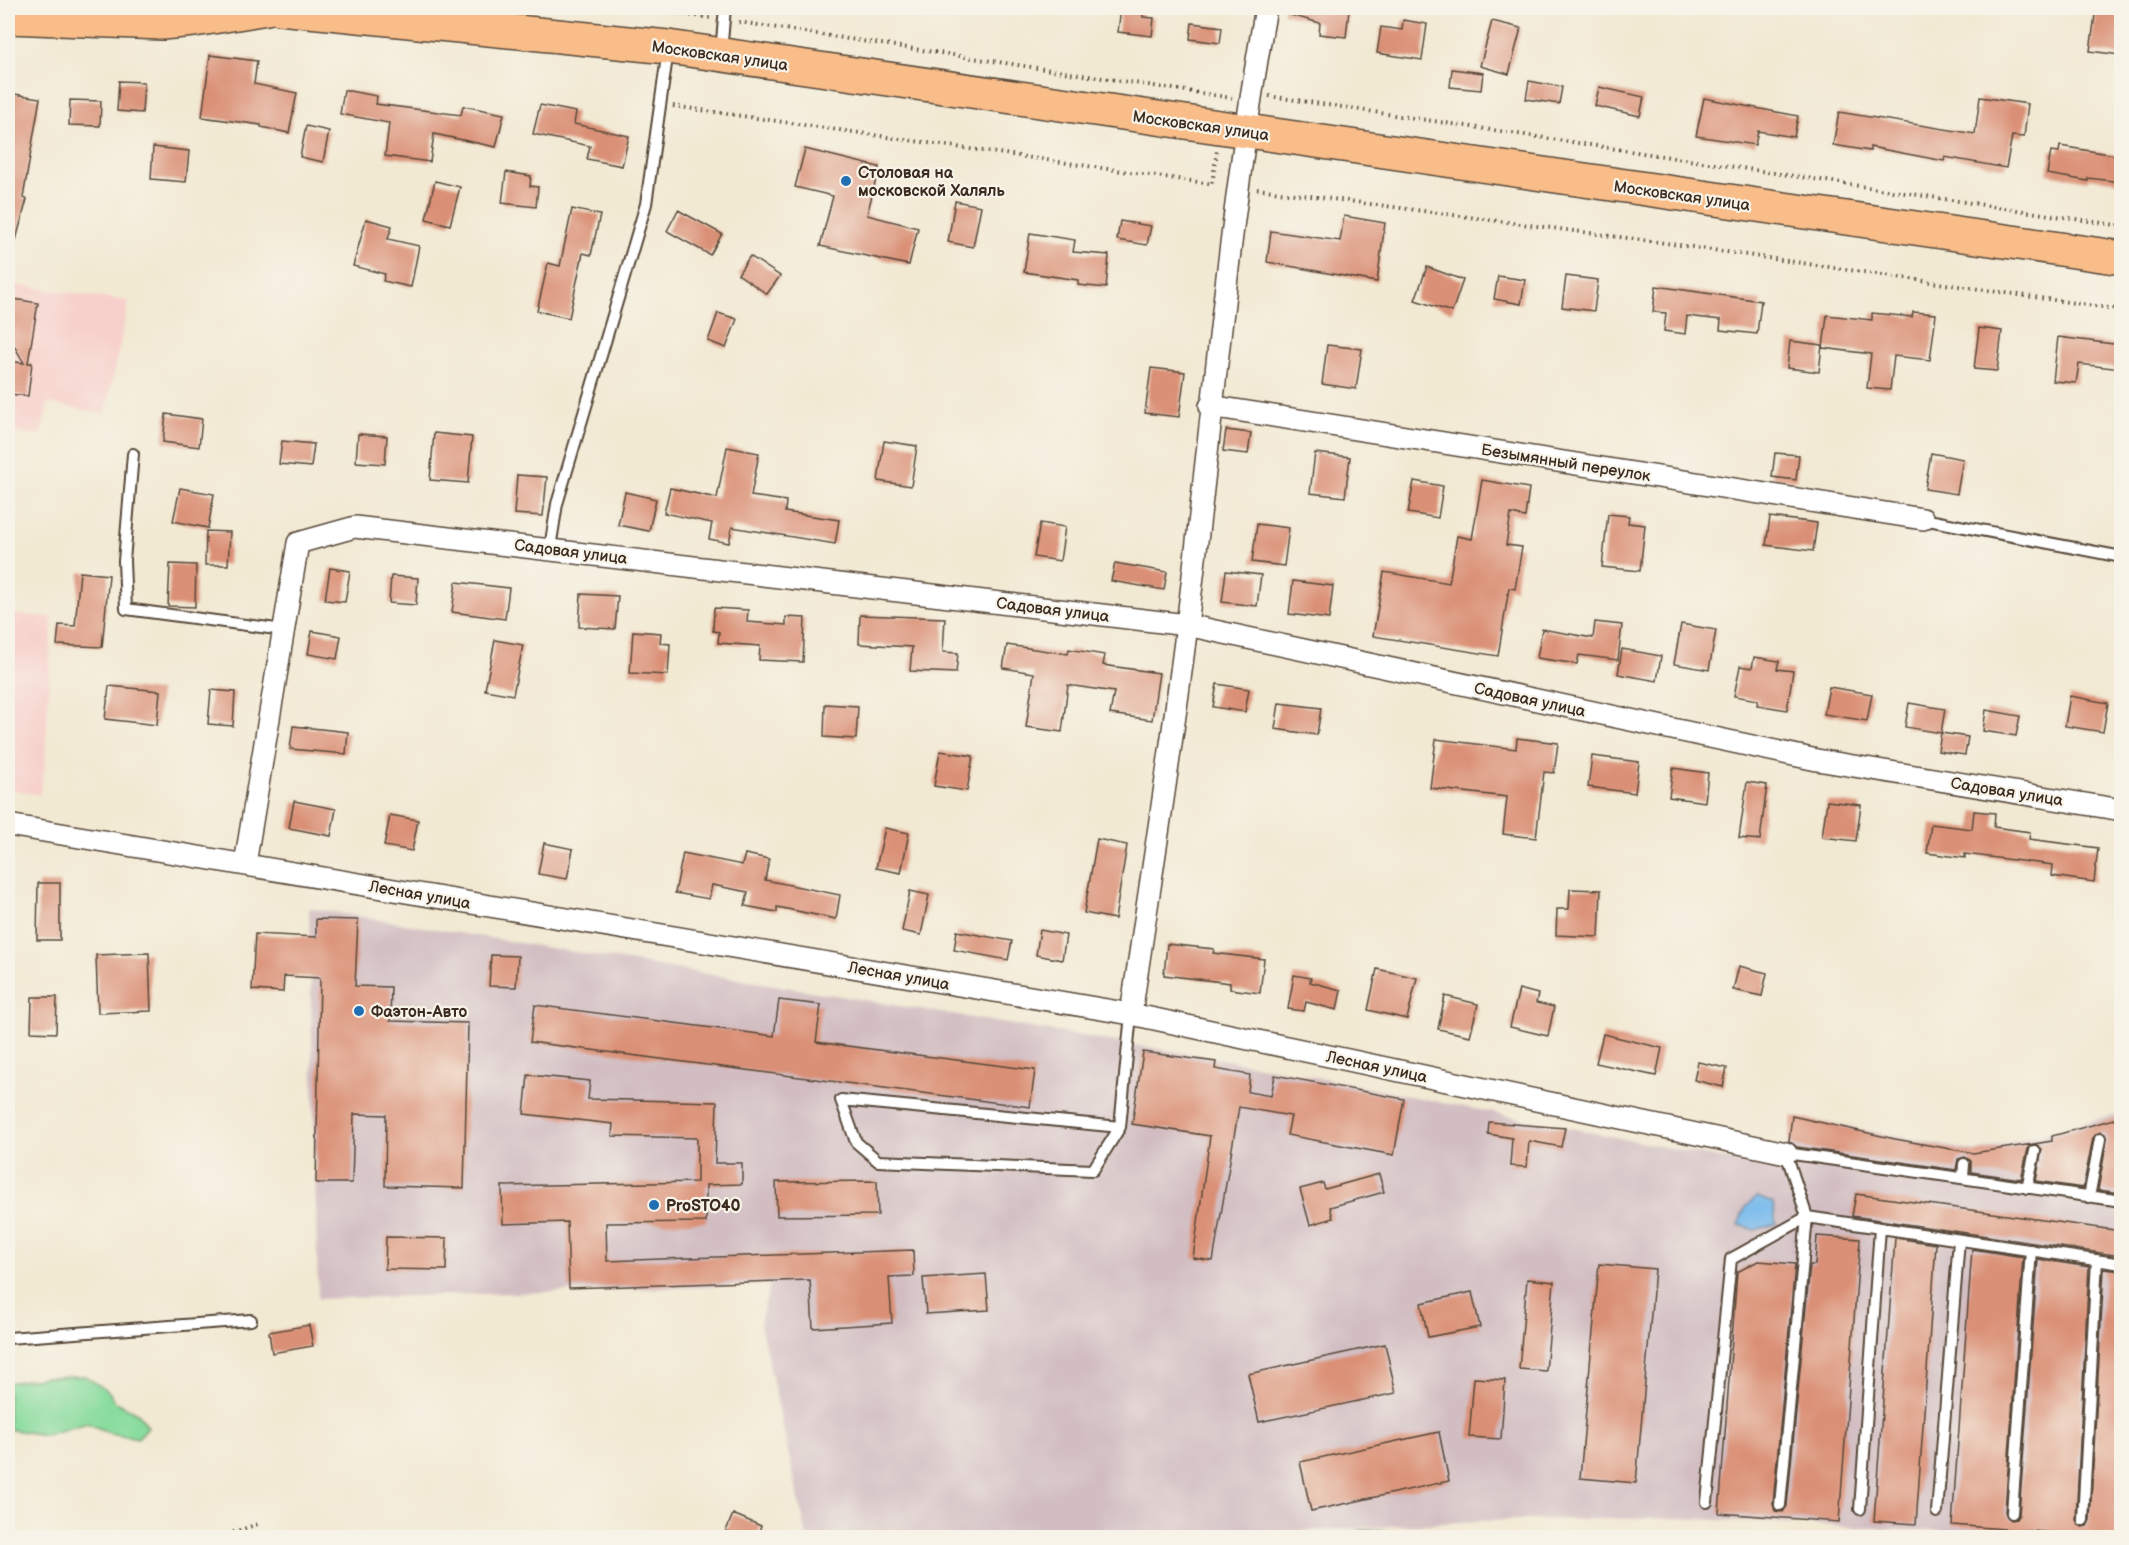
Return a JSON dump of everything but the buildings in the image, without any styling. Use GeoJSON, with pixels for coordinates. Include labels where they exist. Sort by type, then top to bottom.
{"type":"FeatureCollection","features":[{"type":"Feature","properties":{"kind":"main road"},"geometry":{"type":"LineString","coordinates":[[8,17],[139,15],[194,20],[267,8]]}},
{"type":"Feature","properties":{"kind":"main road","name":"Московская улица"},"geometry":{"type":"LineString","coordinates":[[279,8],[348,11],[1235,115],[2121,258]]}},
{"type":"Feature","properties":{"kind":"street"},"geometry":{"type":"LineString","coordinates":[[1131,1014],[1187,625],[1210,405],[1239,187],[1235,115],[1266,8]]}},
{"type":"Feature","properties":{"kind":"street","name":"Безымянный переулок"},"geometry":{"type":"LineString","coordinates":[[1210,405],[1923,519]]}},
{"type":"Feature","properties":{"kind":"street","name":"Садовая улица"},"geometry":{"type":"LineString","coordinates":[[245,864],[298,543],[355,527],[550,548],[1187,625],[1817,760],[2121,810]]}},
{"type":"Feature","properties":{"kind":"street","name":"Лесная улица"},"geometry":{"type":"LineString","coordinates":[[8,825],[1131,1014],[1786,1153]]}},
{"type":"Feature","properties":{"kind":"lane"},"geometry":{"type":"LineString","coordinates":[[721,55],[725,8]]}},
{"type":"Feature","properties":{"kind":"lane"},"geometry":{"type":"LineString","coordinates":[[550,548],[557,504],[646,204],[662,104],[668,47]]}},
{"type":"Feature","properties":{"kind":"lane"},"geometry":{"type":"LineString","coordinates":[[133,454],[124,561],[126,609],[284,630]]}},
{"type":"Feature","properties":{"kind":"lane"},"geometry":{"type":"LineString","coordinates":[[1923,519],[2121,557]]}},
{"type":"Feature","properties":{"kind":"lane"},"geometry":{"type":"LineString","coordinates":[[1120,1127],[841,1100],[856,1142],[879,1161],[1093,1170],[1120,1127],[1131,1014]]}},
{"type":"Feature","properties":{"kind":"lane"},"geometry":{"type":"LineString","coordinates":[[2089,1197],[2100,1138]]}},
{"type":"Feature","properties":{"kind":"lane"},"geometry":{"type":"LineString","coordinates":[[2027,1188],[2035,1150]]}},
{"type":"Feature","properties":{"kind":"lane"},"geometry":{"type":"LineString","coordinates":[[1780,1505],[1807,1217],[1786,1153],[2121,1201]]}},
{"type":"Feature","properties":{"kind":"lane"},"geometry":{"type":"LineString","coordinates":[[1963,1178],[1964,1164]]}},
{"type":"Feature","properties":{"kind":"lane"},"geometry":{"type":"LineString","coordinates":[[1707,1502],[1731,1259],[1807,1217],[2121,1264]]}},
{"type":"Feature","properties":{"kind":"lane"},"geometry":{"type":"LineString","coordinates":[[1860,1509],[1880,1228]]}},
{"type":"Feature","properties":{"kind":"lane"},"geometry":{"type":"LineString","coordinates":[[1937,1512],[1959,1240]]}},
{"type":"Feature","properties":{"kind":"lane"},"geometry":{"type":"LineString","coordinates":[[2012,1513],[2031,1250]]}},
{"type":"Feature","properties":{"kind":"lane"},"geometry":{"type":"LineString","coordinates":[[2083,1520],[2097,1260]]}},
{"type":"Feature","properties":{"kind":"lane"},"geometry":{"type":"LineString","coordinates":[[8,1338],[251,1320]]}},
{"type":"Feature","properties":{"kind":"path"},"geometry":{"type":"LineString","coordinates":[[637,8],[724,20],[1235,115],[1270,95],[2121,226]]}},
{"type":"Feature","properties":{"kind":"path"},"geometry":{"type":"LineString","coordinates":[[662,104],[1212,184],[1665,243],[2121,310]]}},
{"type":"Feature","properties":{"kind":"path"},"geometry":{"type":"LineString","coordinates":[[1212,184],[1235,115]]}},
{"type":"Feature","properties":{"kind":"path"},"geometry":{"type":"LineString","coordinates":[[216,1538],[258,1524]]}},
{"type":"Feature","properties":{"kind":"shaded area"},"geometry":{"type":"Polygon","coordinates":[[[8,284],[129,301],[105,414],[48,403],[41,435],[8,431],[8,284]]]}},
{"type":"Feature","properties":{"kind":"shaded area"},"geometry":{"type":"Polygon","coordinates":[[[8,614],[52,617],[45,768],[39,795],[8,789],[8,614]]]}},
{"type":"Feature","properties":{"kind":"shaded area"},"geometry":{"type":"Polygon","coordinates":[[[309,908],[1249,1064],[1784,1171],[1792,1116],[1977,1152],[2121,1113],[2121,1537],[2053,1537],[1679,1518],[1497,1520],[1186,1538],[807,1537],[760,1323],[770,1285],[318,1299],[309,908]]]}},
{"type":"Feature","properties":{"kind":"green space"},"geometry":{"type":"Polygon","coordinates":[[[85,1376],[109,1392],[114,1401],[139,1414],[148,1427],[138,1438],[110,1433],[87,1423],[45,1435],[8,1429],[8,1383],[46,1377],[85,1376]]]}},
{"type":"Feature","properties":{"kind":"green space"},"geometry":{"type":"Polygon","coordinates":[[[1362,1530],[1491,1537],[1337,1537],[1362,1530]]]}},
{"type":"Feature","properties":{"kind":"water"},"geometry":{"type":"Polygon","coordinates":[[[1757,1197],[1773,1203],[1776,1224],[1755,1230],[1738,1225],[1746,1206],[1757,1197]]]}},
{"type":"Feature","properties":{"kind":"place","name":"Столовая на московской Халяль"},"geometry":{"type":"Point","coordinates":[846,181]}},
{"type":"Feature","properties":{"kind":"place","name":"Фаэтон-Авто"},"geometry":{"type":"Point","coordinates":[359,1011]}},
{"type":"Feature","properties":{"kind":"place","name":"ProSTO40"},"geometry":{"type":"Point","coordinates":[654,1205]}}]}
